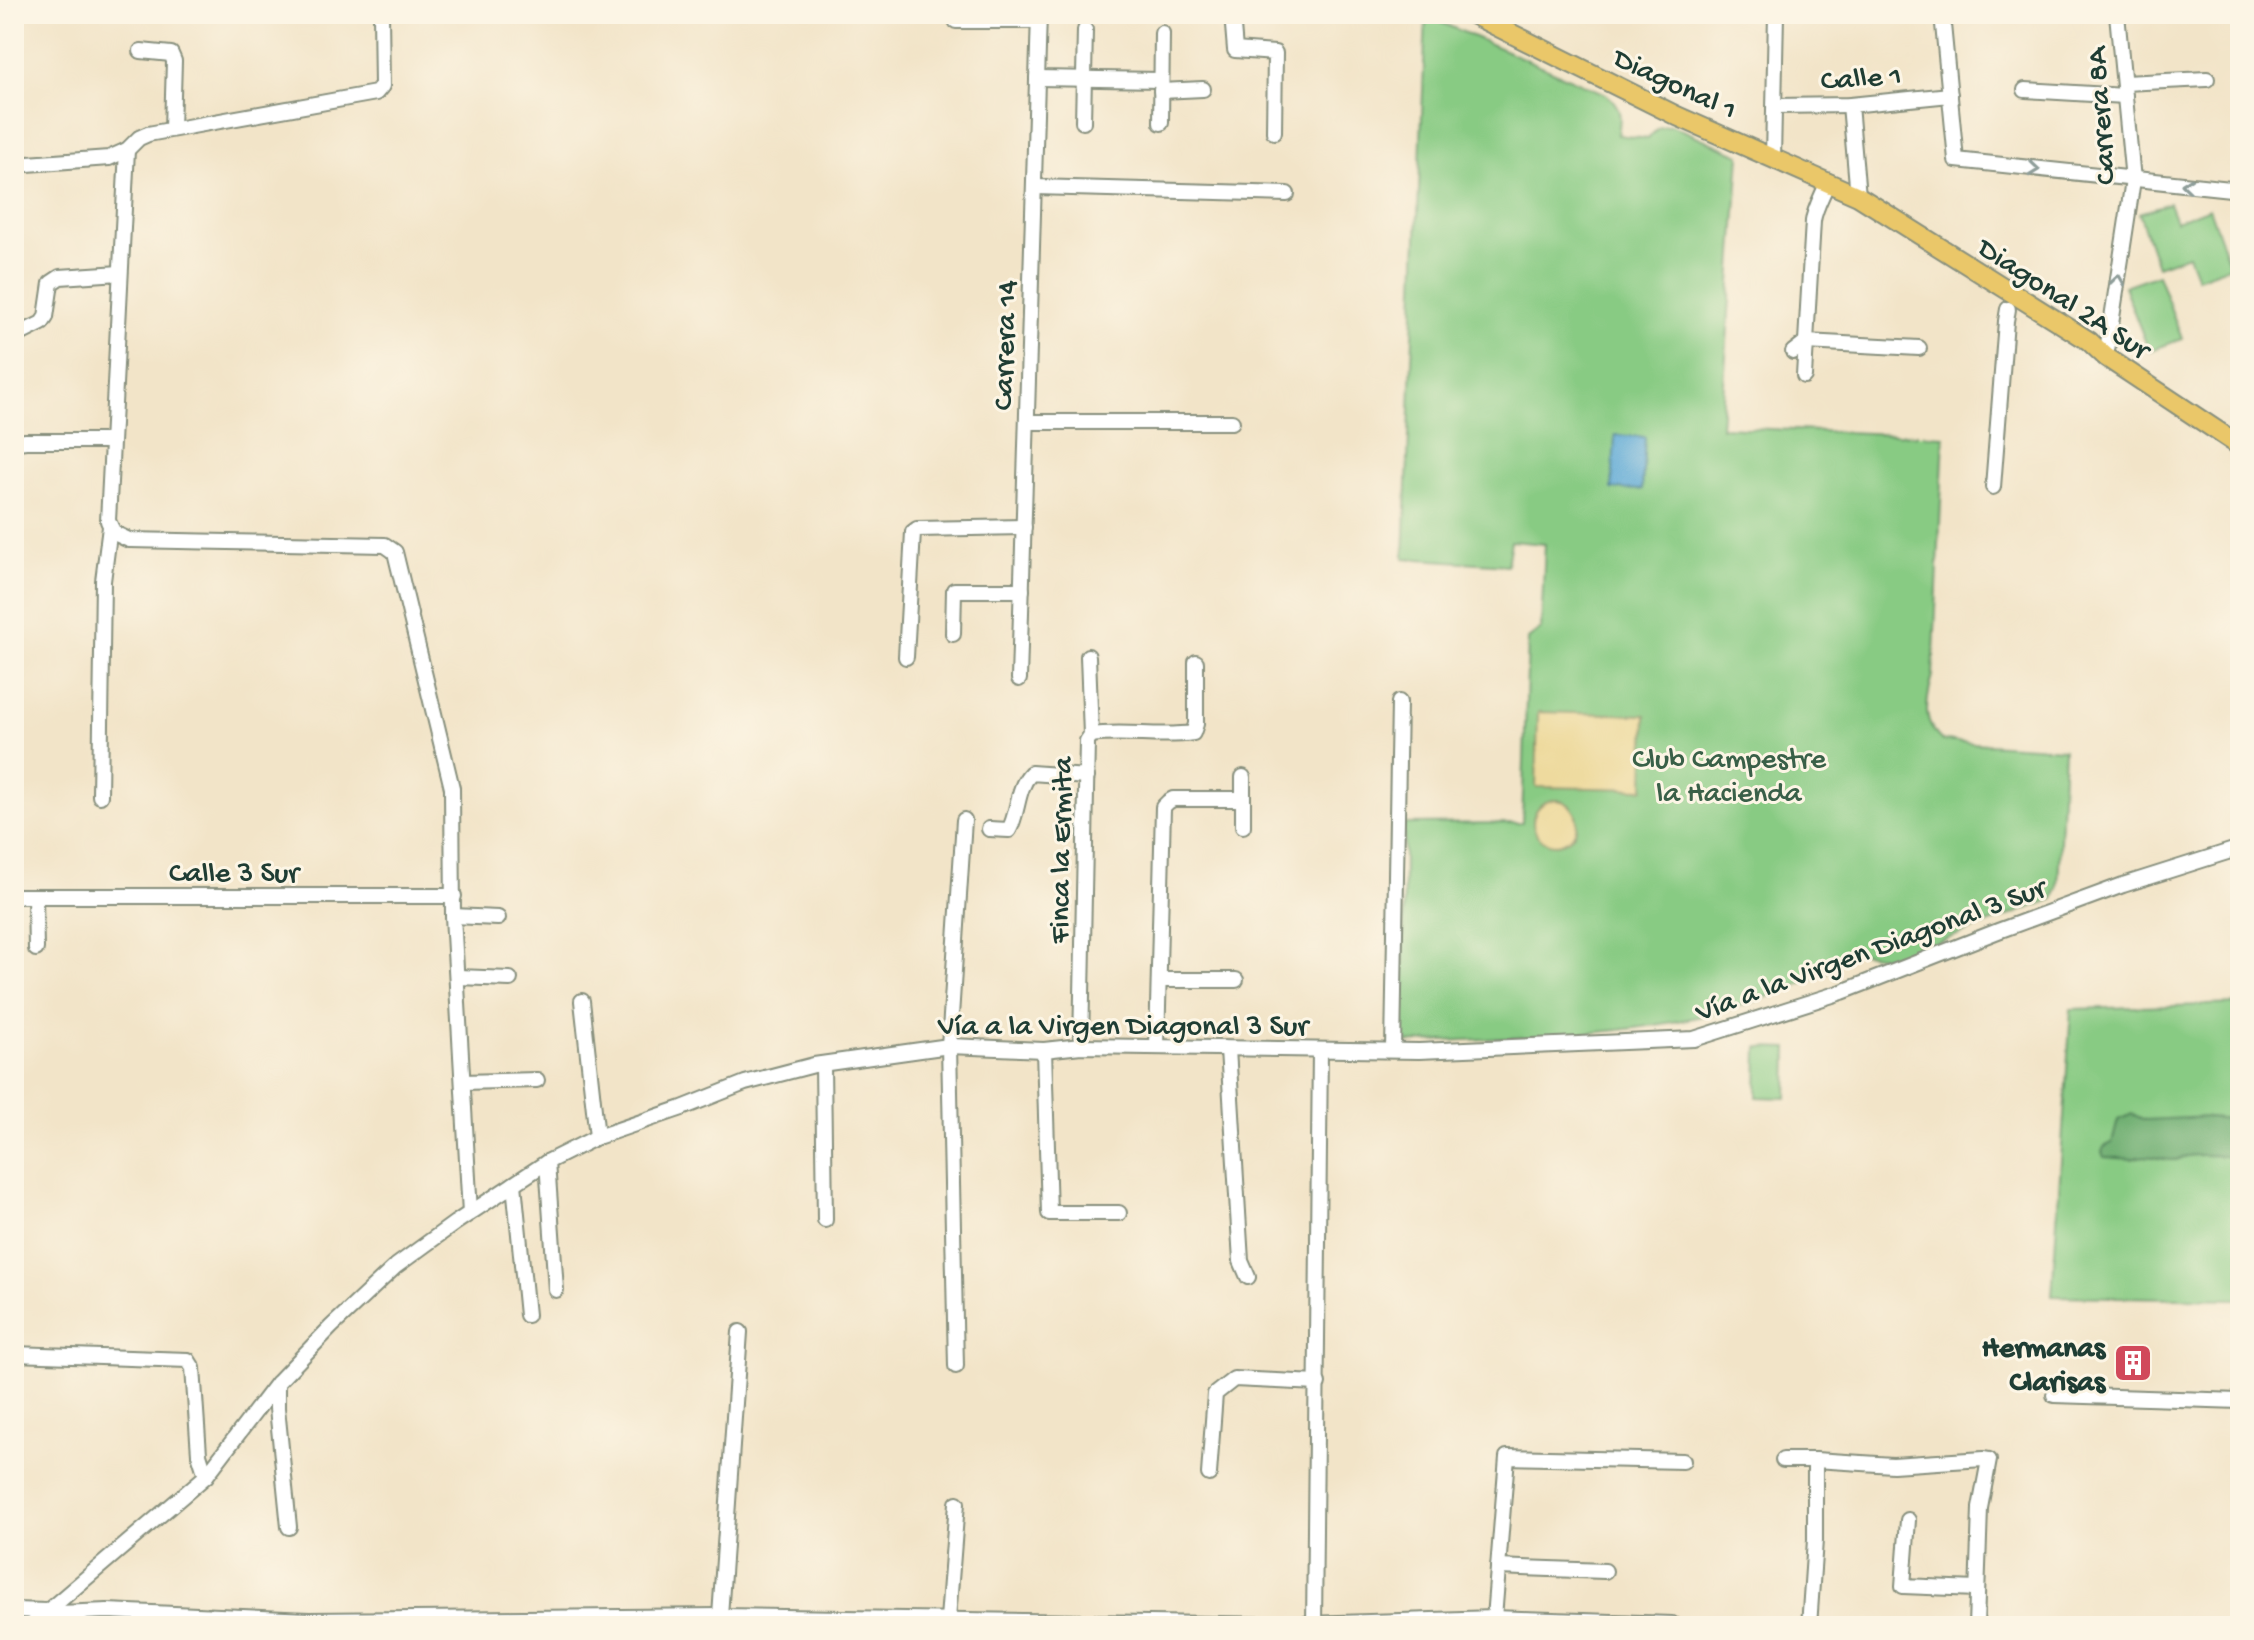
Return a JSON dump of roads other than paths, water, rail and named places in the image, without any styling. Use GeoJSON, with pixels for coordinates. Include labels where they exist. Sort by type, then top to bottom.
{"type":"FeatureCollection","features":[{"type":"Feature","properties":{"kind":"main road","name":"Diagonal 1"},"geometry":{"type":"LineString","coordinates":[[1472,14],[1677,116],[1858,196]]}},
{"type":"Feature","properties":{"kind":"main road","name":"Diagonal 2A Sur"},"geometry":{"type":"LineString","coordinates":[[1858,196],[2089,341],[2106,357],[2240,446]]}},
{"type":"Feature","properties":{"kind":"street"},"geometry":{"type":"LineString","coordinates":[[14,165],[109,158],[127,150],[148,134],[366,95],[379,90],[382,86],[381,14]]}},
{"type":"Feature","properties":{"kind":"street"},"geometry":{"type":"LineString","coordinates":[[1232,14],[1235,50],[1275,53],[1274,132]]}},
{"type":"Feature","properties":{"kind":"street"},"geometry":{"type":"LineString","coordinates":[[1773,158],[1776,14]]}},
{"type":"Feature","properties":{"kind":"street"},"geometry":{"type":"LineString","coordinates":[[1942,14],[1956,160],[2240,190]]}},
{"type":"Feature","properties":{"kind":"street","name":"Carrera 8A"},"geometry":{"type":"LineString","coordinates":[[2106,357],[2133,180],[2117,14]]}},
{"type":"Feature","properties":{"kind":"street"},"geometry":{"type":"LineString","coordinates":[[956,21],[1039,18]]}},
{"type":"Feature","properties":{"kind":"street","name":"Carrera 14"},"geometry":{"type":"LineString","coordinates":[[1019,679],[1039,18]]}},
{"type":"Feature","properties":{"kind":"street"},"geometry":{"type":"LineString","coordinates":[[1083,122],[1085,30]]}},
{"type":"Feature","properties":{"kind":"street"},"geometry":{"type":"LineString","coordinates":[[1161,123],[1162,33]]}},
{"type":"Feature","properties":{"kind":"street"},"geometry":{"type":"LineString","coordinates":[[141,51],[171,54],[174,61],[172,129]]}},
{"type":"Feature","properties":{"kind":"street"},"geometry":{"type":"LineString","coordinates":[[1037,78],[1084,77],[1203,89]]}},
{"type":"Feature","properties":{"kind":"street"},"geometry":{"type":"LineString","coordinates":[[2025,90],[2125,90],[2207,79]]}},
{"type":"Feature","properties":{"kind":"street","name":"Calle 1"},"geometry":{"type":"LineString","coordinates":[[1775,106],[1850,105],[1950,95]]}},
{"type":"Feature","properties":{"kind":"street"},"geometry":{"type":"LineString","coordinates":[[1850,105],[1858,196]]}},
{"type":"Feature","properties":{"kind":"street"},"geometry":{"type":"LineString","coordinates":[[127,150],[108,521],[114,533],[129,540],[385,545],[395,552],[450,779],[453,916],[470,1213]]}},
{"type":"Feature","properties":{"kind":"street"},"geometry":{"type":"LineString","coordinates":[[1804,376],[1814,211],[1828,181]]}},
{"type":"Feature","properties":{"kind":"street"},"geometry":{"type":"LineString","coordinates":[[1035,187],[1287,194]]}},
{"type":"Feature","properties":{"kind":"street"},"geometry":{"type":"LineString","coordinates":[[22,333],[42,323],[46,317],[51,283],[60,277],[120,273]]}},
{"type":"Feature","properties":{"kind":"street"},"geometry":{"type":"LineString","coordinates":[[1993,487],[2008,309]]}},
{"type":"Feature","properties":{"kind":"street"},"geometry":{"type":"LineString","coordinates":[[1793,352],[1806,342],[1919,348]]}},
{"type":"Feature","properties":{"kind":"street"},"geometry":{"type":"LineString","coordinates":[[1027,422],[1232,422]]}},
{"type":"Feature","properties":{"kind":"street"},"geometry":{"type":"LineString","coordinates":[[14,447],[17,442],[26,441],[112,441]]}},
{"type":"Feature","properties":{"kind":"street"},"geometry":{"type":"LineString","coordinates":[[100,796],[103,581],[110,527]]}},
{"type":"Feature","properties":{"kind":"street"},"geometry":{"type":"LineString","coordinates":[[906,657],[913,532],[917,529],[1024,527]]}},
{"type":"Feature","properties":{"kind":"street"},"geometry":{"type":"LineString","coordinates":[[953,634],[954,590],[1022,590]]}},
{"type":"Feature","properties":{"kind":"street"},"geometry":{"type":"LineString","coordinates":[[1088,656],[1091,735]]}},
{"type":"Feature","properties":{"kind":"street","name":"Finca la Ermita"},"geometry":{"type":"LineString","coordinates":[[1081,1046],[1087,741],[1091,735],[1107,732],[1193,733],[1196,724],[1196,662]]}},
{"type":"Feature","properties":{"kind":"street"},"geometry":{"type":"LineString","coordinates":[[1393,1050],[1399,702]]}},
{"type":"Feature","properties":{"kind":"street"},"geometry":{"type":"LineString","coordinates":[[989,829],[1009,830],[1022,782],[1031,773],[1087,777]]}},
{"type":"Feature","properties":{"kind":"street"},"geometry":{"type":"LineString","coordinates":[[1243,777],[1243,826]]}},
{"type":"Feature","properties":{"kind":"street"},"geometry":{"type":"LineString","coordinates":[[1157,1047],[1163,807],[1173,799],[1243,799]]}},
{"type":"Feature","properties":{"kind":"street"},"geometry":{"type":"LineString","coordinates":[[956,1366],[949,1046],[964,820]]}},
{"type":"Feature","properties":{"kind":"street","name":"Vía a la Virgen Diagonal 3 Sur"},"geometry":{"type":"LineString","coordinates":[[30,1626],[56,1617],[206,1476],[277,1383],[396,1266],[547,1162],[597,1137],[745,1083],[823,1064],[949,1046],[1044,1050],[1081,1046],[1419,1051],[1694,1039],[1842,992],[2123,885],[2240,848]]}},
{"type":"Feature","properties":{"kind":"street","name":"Calle 3 Sur"},"geometry":{"type":"LineString","coordinates":[[14,896],[454,896]]}},
{"type":"Feature","properties":{"kind":"street"},"geometry":{"type":"LineString","coordinates":[[35,896],[36,949]]}},
{"type":"Feature","properties":{"kind":"street"},"geometry":{"type":"LineString","coordinates":[[453,916],[498,918]]}},
{"type":"Feature","properties":{"kind":"street"},"geometry":{"type":"LineString","coordinates":[[458,977],[510,979]]}},
{"type":"Feature","properties":{"kind":"street"},"geometry":{"type":"LineString","coordinates":[[1160,980],[1236,980]]}},
{"type":"Feature","properties":{"kind":"street"},"geometry":{"type":"LineString","coordinates":[[582,1001],[597,1137]]}},
{"type":"Feature","properties":{"kind":"street"},"geometry":{"type":"LineString","coordinates":[[1228,1049],[1241,1261],[1248,1277]]}},
{"type":"Feature","properties":{"kind":"street"},"geometry":{"type":"LineString","coordinates":[[1044,1050],[1049,1213],[1119,1213]]}},
{"type":"Feature","properties":{"kind":"street"},"geometry":{"type":"LineString","coordinates":[[1314,1626],[1320,1050]]}},
{"type":"Feature","properties":{"kind":"street"},"geometry":{"type":"LineString","coordinates":[[823,1064],[825,1220]]}},
{"type":"Feature","properties":{"kind":"street"},"geometry":{"type":"LineString","coordinates":[[463,1082],[537,1080]]}},
{"type":"Feature","properties":{"kind":"street"},"geometry":{"type":"LineString","coordinates":[[547,1162],[556,1290]]}},
{"type":"Feature","properties":{"kind":"street"},"geometry":{"type":"LineString","coordinates":[[514,1184],[527,1315]]}},
{"type":"Feature","properties":{"kind":"street"},"geometry":{"type":"LineString","coordinates":[[720,1616],[740,1332]]}},
{"type":"Feature","properties":{"kind":"street"},"geometry":{"type":"LineString","coordinates":[[14,1354],[188,1360],[193,1368],[199,1454],[206,1476]]}},
{"type":"Feature","properties":{"kind":"street"},"geometry":{"type":"LineString","coordinates":[[1209,1474],[1215,1394],[1234,1379],[1318,1383]]}},
{"type":"Feature","properties":{"kind":"street"},"geometry":{"type":"LineString","coordinates":[[277,1383],[289,1527]]}},
{"type":"Feature","properties":{"kind":"street"},"geometry":{"type":"LineString","coordinates":[[2054,1395],[2240,1401]]}},
{"type":"Feature","properties":{"kind":"street"},"geometry":{"type":"LineString","coordinates":[[1494,1618],[1507,1457],[1683,1461]]}},
{"type":"Feature","properties":{"kind":"street"},"geometry":{"type":"LineString","coordinates":[[1783,1460],[1893,1465],[1989,1460],[1980,1508],[1976,1626]]}},
{"type":"Feature","properties":{"kind":"street"},"geometry":{"type":"LineString","coordinates":[[1809,1626],[1815,1540],[1815,1460]]}},
{"type":"Feature","properties":{"kind":"street"},"geometry":{"type":"LineString","coordinates":[[948,1619],[957,1503]]}},
{"type":"Feature","properties":{"kind":"street"},"geometry":{"type":"LineString","coordinates":[[1908,1520],[1903,1586],[1977,1589]]}},
{"type":"Feature","properties":{"kind":"street"},"geometry":{"type":"LineString","coordinates":[[1498,1567],[1605,1571]]}},
{"type":"Feature","properties":{"kind":"street"},"geometry":{"type":"LineString","coordinates":[[14,1610],[56,1617],[107,1611],[224,1621],[382,1622],[720,1616],[1276,1626],[1494,1618],[1672,1624]]}},
{"type":"Feature","properties":{"kind":"water"},"geometry":{"type":"Polygon","coordinates":[[[1615,435],[1645,437],[1642,490],[1612,489],[1615,435]]]}},
{"type":"Feature","properties":{"kind":"place","name":"Hermanas Clarisas"},"geometry":{"type":"Point","coordinates":[2133,1363]}},
{"type":"Feature","properties":{"kind":"park label","name":"Club Campestre la Hacienda"},"geometry":{"type":"Point","coordinates":[1729,774]}}]}
